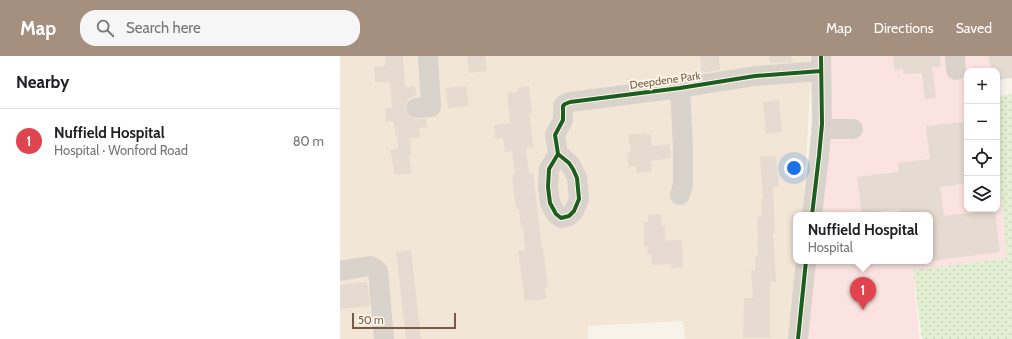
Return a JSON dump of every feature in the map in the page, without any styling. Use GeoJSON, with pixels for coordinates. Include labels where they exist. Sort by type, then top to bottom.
{"type":"FeatureCollection","features":[{"type":"Feature","properties":{"kind":"street"},"geometry":{"type":"LineString","coordinates":[[416,108],[431,107],[428,56]]}},
{"type":"Feature","properties":{"kind":"street"},"geometry":{"type":"LineString","coordinates":[[812,212],[821,129],[821,64]]}},
{"type":"Feature","properties":{"kind":"street","name":"Deepdene Park"},"geometry":{"type":"LineString","coordinates":[[558,154],[556,148],[556,135],[563,120],[563,106],[570,102],[680,88],[821,64]]}},
{"type":"Feature","properties":{"kind":"street"},"geometry":{"type":"LineString","coordinates":[[680,88],[683,185],[680,195]]}},
{"type":"Feature","properties":{"kind":"street"},"geometry":{"type":"LineString","coordinates":[[821,129],[853,129]]}},
{"type":"Feature","properties":{"kind":"street"},"geometry":{"type":"LineString","coordinates":[[340,270],[370,266],[378,261],[384,337]]}},
{"type":"Feature","properties":{"kind":"street"},"geometry":{"type":"LineString","coordinates":[[798,339],[806,264]]}},
{"type":"Feature","properties":{"kind":"shaded area"},"geometry":{"type":"Polygon","coordinates":[[[340,56],[810,56],[811,72],[804,197],[802,212],[793,212],[793,264],[796,264],[792,339],[685,339],[683,321],[588,326],[588,339],[340,339],[340,56]]]}},
{"type":"Feature","properties":{"kind":"shaded area"},"geometry":{"type":"Polygon","coordinates":[[[829,56],[988,56],[990,68],[964,68],[964,212],[1000,212],[1000,180],[1007,258],[913,270],[919,339],[808,339],[815,264],[933,264],[933,212],[821,212],[832,116],[829,56]]]}},
{"type":"Feature","properties":{"kind":"green space"},"geometry":{"type":"Polygon","coordinates":[[[1012,94],[1012,339],[922,339],[913,270],[1007,258],[1000,180],[1000,96],[1012,94]]]}},
{"type":"Feature","properties":{"kind":"building"},"geometry":{"type":"Polygon","coordinates":[[[385,56],[403,56],[405,87],[415,86],[416,96],[410,98],[406,103],[406,114],[411,118],[426,119],[427,127],[419,128],[420,137],[409,138],[412,155],[409,155],[412,174],[395,175],[390,150],[399,148],[393,121],[386,122],[385,108],[392,107],[390,82],[375,82],[374,67],[385,66],[385,56]]]}},
{"type":"Feature","properties":{"kind":"building"},"geometry":{"type":"Polygon","coordinates":[[[467,56],[485,56],[487,71],[469,73],[467,56]]]}},
{"type":"Feature","properties":{"kind":"building"},"geometry":{"type":"Polygon","coordinates":[[[700,56],[719,56],[720,70],[702,73],[700,56]]]}},
{"type":"Feature","properties":{"kind":"building"},"geometry":{"type":"Polygon","coordinates":[[[769,56],[791,56],[792,62],[770,63],[769,56]]]}},
{"type":"Feature","properties":{"kind":"building"},"geometry":{"type":"Polygon","coordinates":[[[893,56],[940,56],[941,67],[932,67],[936,98],[925,99],[922,73],[903,74],[903,69],[894,70],[893,56]]]}},
{"type":"Feature","properties":{"kind":"building"},"geometry":{"type":"Polygon","coordinates":[[[988,56],[1012,56],[1012,78],[1000,80],[1000,68],[990,68],[988,56]]]}},
{"type":"Feature","properties":{"kind":"building"},"geometry":{"type":"Polygon","coordinates":[[[466,86],[469,106],[448,108],[446,88],[466,86]]]}},
{"type":"Feature","properties":{"kind":"building"},"geometry":{"type":"Polygon","coordinates":[[[529,86],[532,113],[529,114],[534,147],[526,148],[529,173],[533,173],[548,287],[545,288],[546,299],[525,301],[518,251],[525,250],[523,228],[521,228],[519,209],[516,209],[512,175],[515,175],[512,151],[505,152],[503,138],[495,139],[494,125],[510,123],[507,93],[518,92],[518,88],[529,86]]]}},
{"type":"Feature","properties":{"kind":"building"},"geometry":{"type":"Polygon","coordinates":[[[779,100],[782,132],[766,134],[763,102],[779,100]]]}},
{"type":"Feature","properties":{"kind":"building"},"geometry":{"type":"Polygon","coordinates":[[[963,122],[964,183],[940,187],[944,216],[978,212],[995,212],[1000,252],[933,261],[933,212],[900,212],[899,209],[877,212],[862,212],[857,177],[899,172],[898,163],[930,159],[926,126],[963,122]]]}},
{"type":"Feature","properties":{"kind":"building"},"geometry":{"type":"Polygon","coordinates":[[[645,133],[645,135],[650,134],[652,146],[669,144],[671,158],[650,161],[652,171],[637,173],[636,166],[629,167],[627,153],[631,152],[628,135],[645,133]]]}},
{"type":"Feature","properties":{"kind":"building"},"geometry":{"type":"Polygon","coordinates":[[[776,156],[779,187],[773,187],[775,233],[773,233],[776,282],[770,282],[770,338],[743,338],[744,298],[753,298],[751,271],[755,270],[755,256],[758,256],[757,217],[762,216],[761,199],[763,199],[760,157],[776,156]]]}},
{"type":"Feature","properties":{"kind":"building"},"geometry":{"type":"Polygon","coordinates":[[[661,214],[662,226],[665,225],[665,241],[682,240],[683,267],[671,268],[671,264],[652,265],[651,254],[647,254],[648,246],[644,246],[644,222],[648,222],[648,215],[661,214]]]}},
{"type":"Feature","properties":{"kind":"building"},"geometry":{"type":"Polygon","coordinates":[[[411,250],[421,339],[406,339],[396,252],[411,250]]]}},
{"type":"Feature","properties":{"kind":"building"},"geometry":{"type":"Polygon","coordinates":[[[367,282],[370,306],[340,309],[340,285],[367,282]]]}},
{"type":"Feature","properties":{"kind":"cycle path"},"geometry":{"type":"LineString","coordinates":[[812,212],[822,124],[821,56]]}},
{"type":"Feature","properties":{"kind":"cycle path"},"geometry":{"type":"LineString","coordinates":[[558,154],[549,169],[548,187],[550,203],[556,214],[561,218],[569,216],[574,211],[579,199],[577,178],[569,163],[558,154],[555,135],[563,120],[563,106],[565,104],[570,102],[680,88],[755,76],[821,71]]}},
{"type":"Feature","properties":{"kind":"cycle path"},"geometry":{"type":"LineString","coordinates":[[798,339],[806,264]]}},
{"type":"Feature","properties":{"kind":"place","name":"Nuffield Hospital"},"geometry":{"type":"Point","coordinates":[863,310]}}]}
